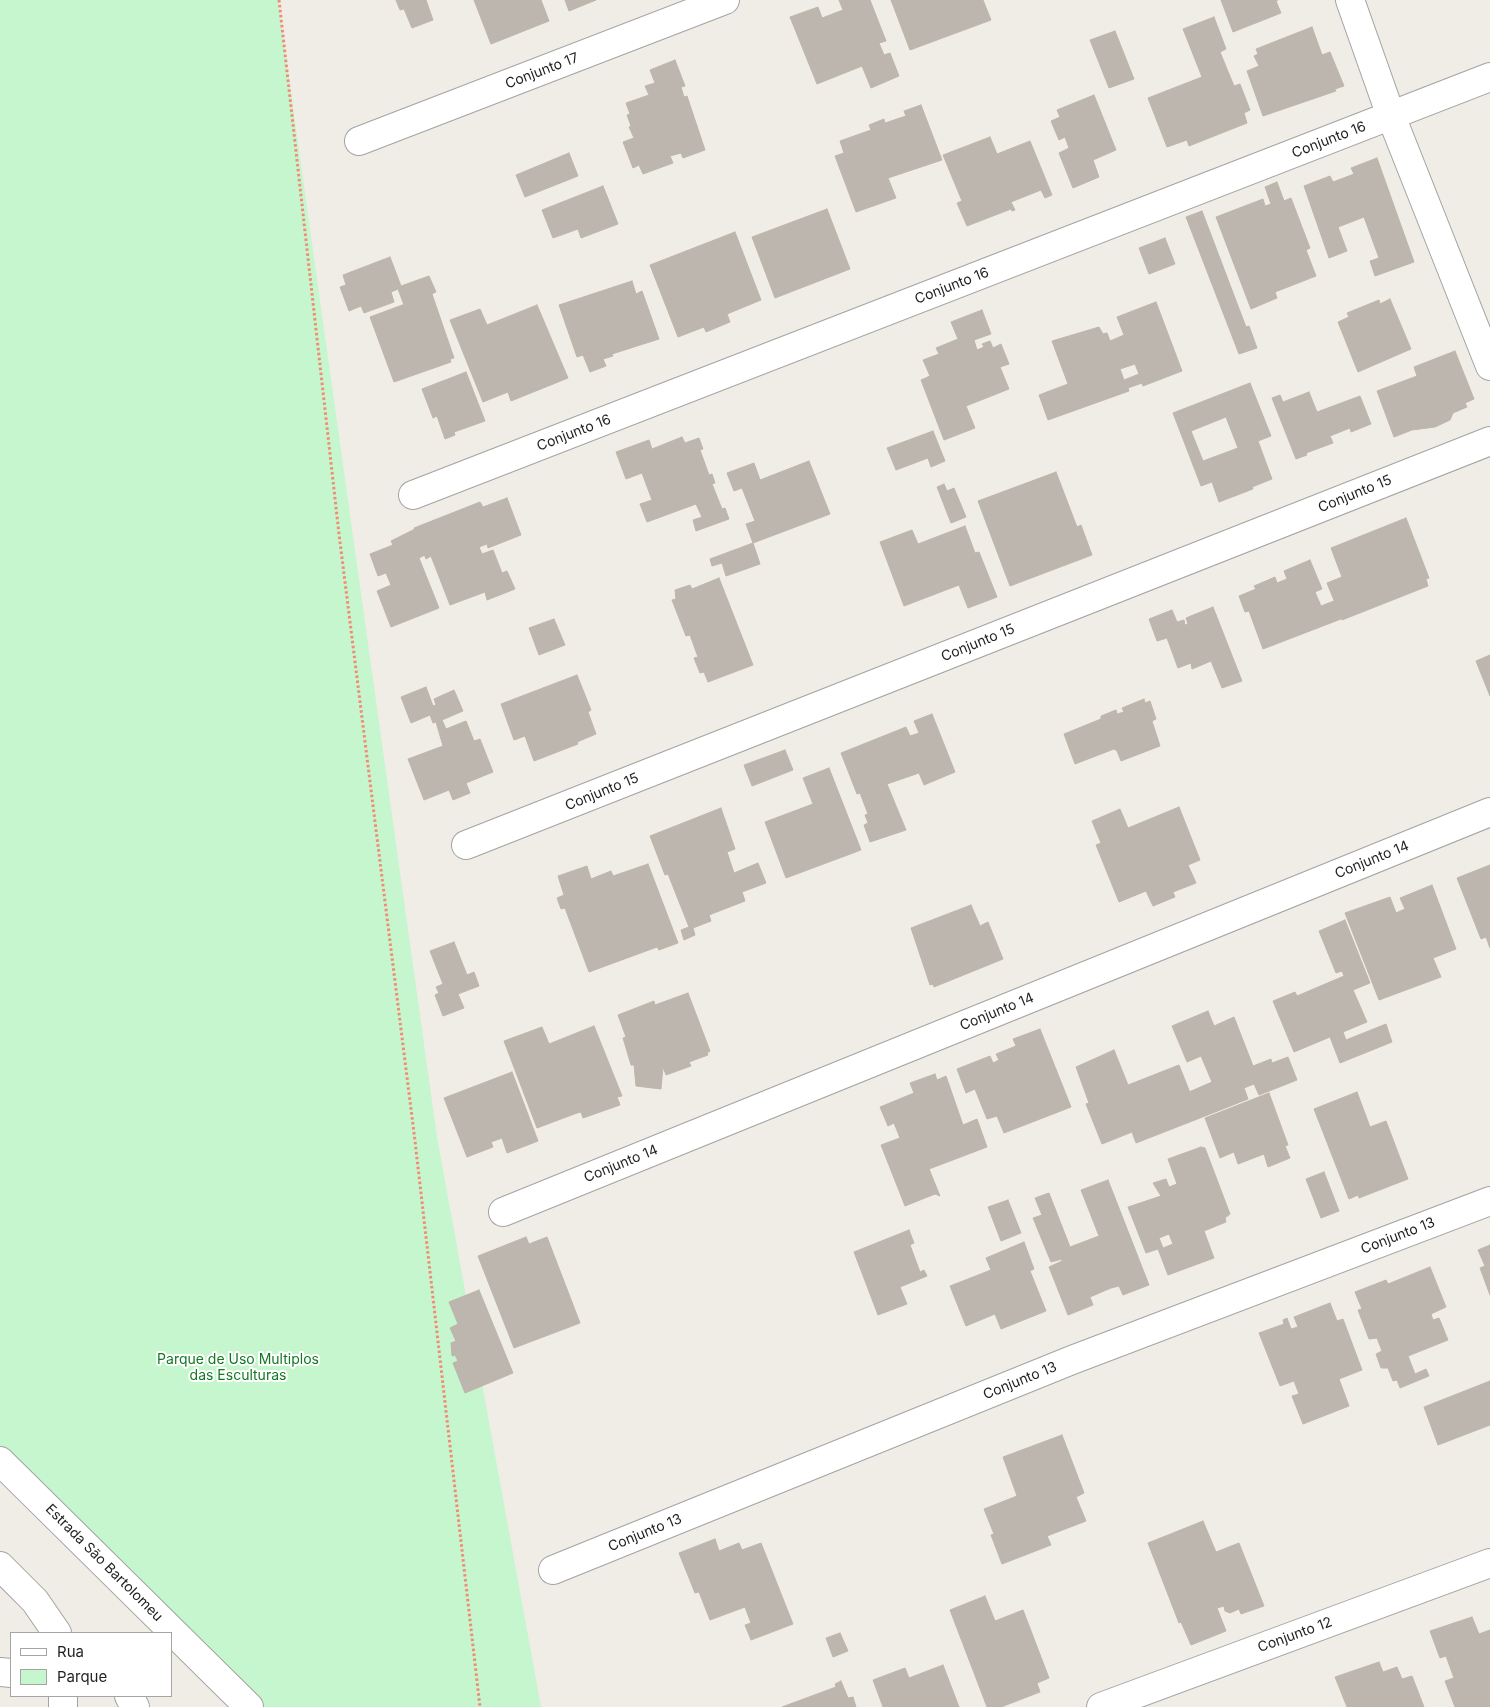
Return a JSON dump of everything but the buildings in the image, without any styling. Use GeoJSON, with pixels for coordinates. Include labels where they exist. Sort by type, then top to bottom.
{"type":"FeatureCollection","features":[{"type":"Feature","properties":{"kind":"street","name":"Conjunto 17"},"geometry":{"type":"LineString","coordinates":[[359,141],[725,0]]}},
{"type":"Feature","properties":{"kind":"street"},"geometry":{"type":"LineString","coordinates":[[1350,0],[1391,116],[1490,366]]}},
{"type":"Feature","properties":{"kind":"street","name":"Conjunto 16"},"geometry":{"type":"LineString","coordinates":[[413,495],[1490,77]]}},
{"type":"Feature","properties":{"kind":"street","name":"Conjunto 15"},"geometry":{"type":"LineString","coordinates":[[466,845],[1490,440]]}},
{"type":"Feature","properties":{"kind":"street","name":"Conjunto 14"},"geometry":{"type":"LineString","coordinates":[[503,1212],[1490,812]]}},
{"type":"Feature","properties":{"kind":"street","name":"Conjunto 13"},"geometry":{"type":"LineString","coordinates":[[553,1570],[1072,1360],[1490,1201]]}},
{"type":"Feature","properties":{"kind":"street","name":"Estrada São Bartolomeu"},"geometry":{"type":"LineString","coordinates":[[0,1461],[249,1707]]}},
{"type":"Feature","properties":{"kind":"street","name":"Conjunto 12"},"geometry":{"type":"LineString","coordinates":[[1101,1707],[1490,1563]]}},
{"type":"Feature","properties":{"kind":"street"},"geometry":{"type":"LineString","coordinates":[[0,1566],[35,1601],[56,1632]]}},
{"type":"Feature","properties":{"kind":"path"},"geometry":{"type":"LineString","coordinates":[[279,0],[339,534],[415,1141],[480,1707]]}},
{"type":"Feature","properties":{"kind":"green space","name":"Parque de Uso Multiplos das Esculturas"},"geometry":{"type":"Polygon","coordinates":[[[0,0],[278,0],[437,1137],[541,1707],[243,1707],[172,1637],[172,1632],[167,1632],[0,1468],[0,0]]]}}]}
